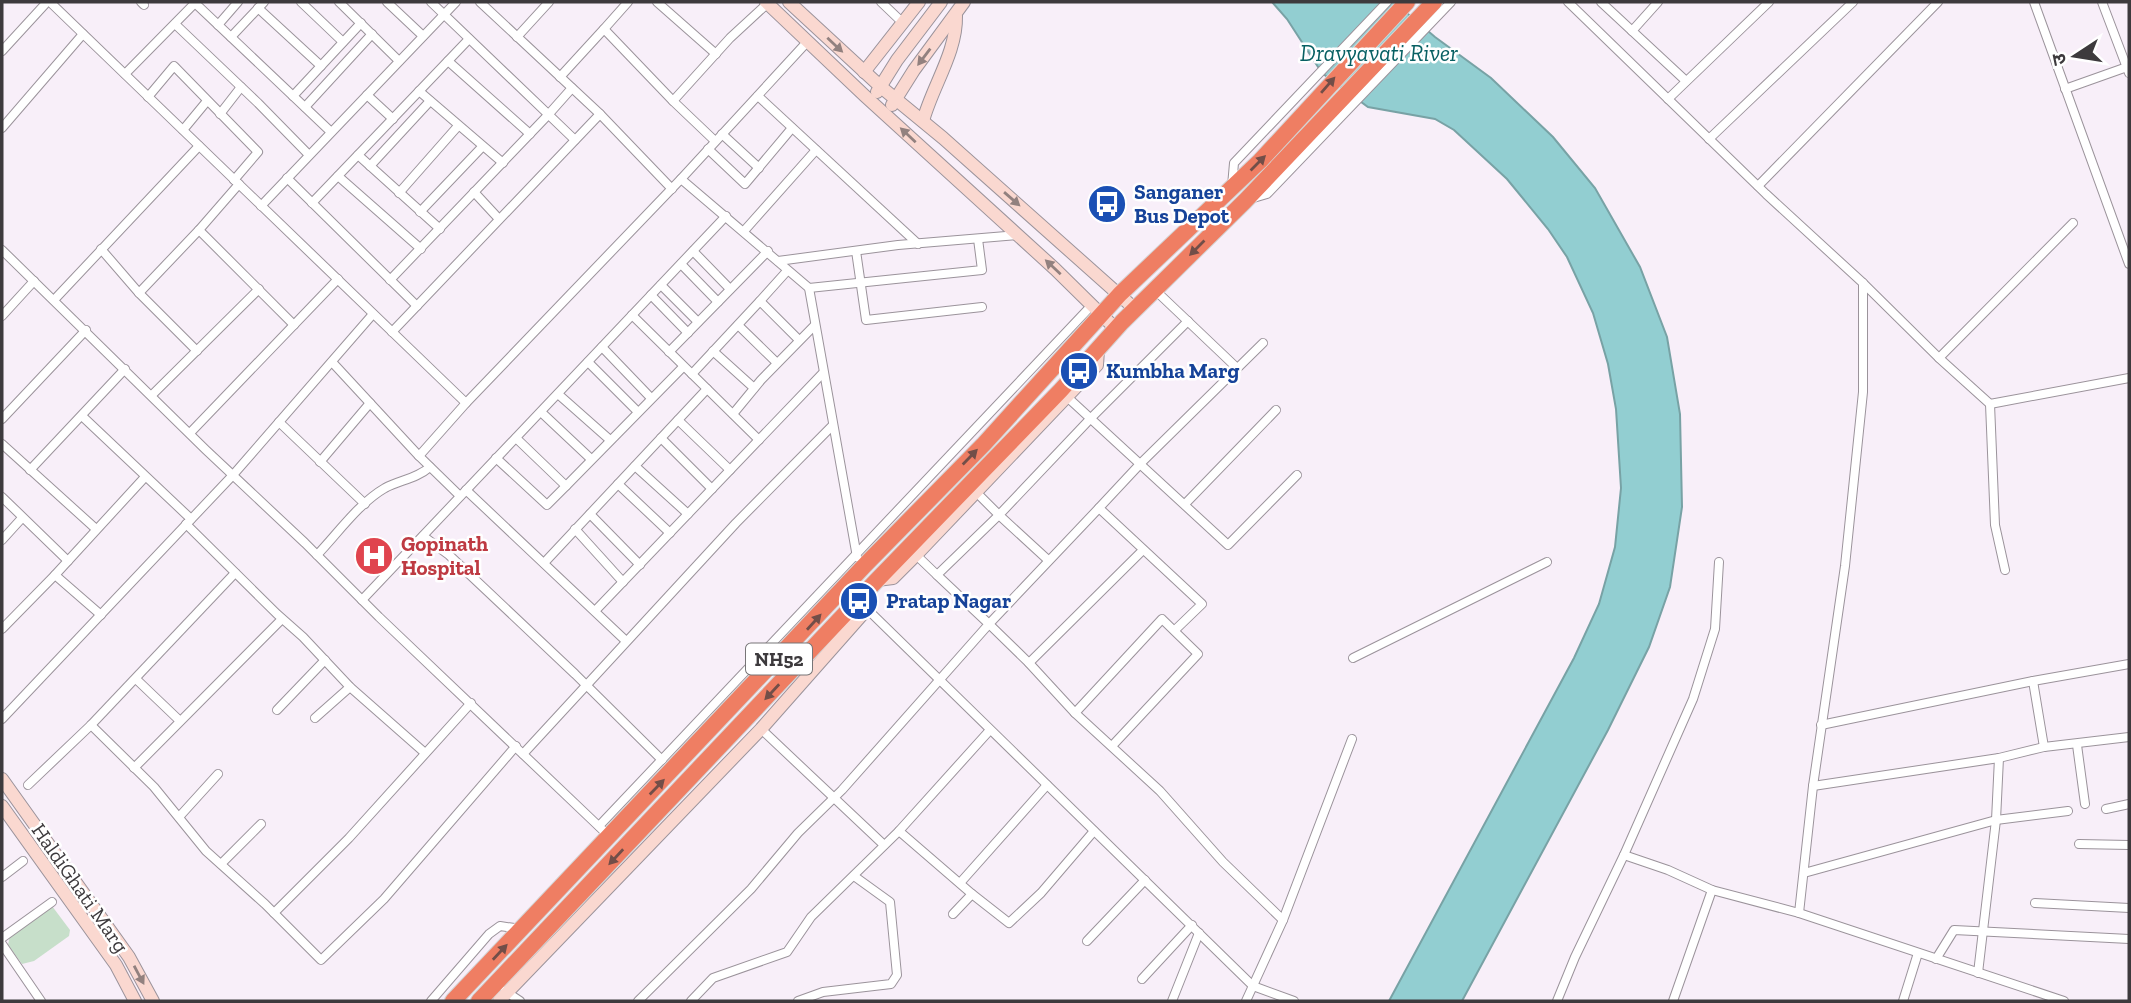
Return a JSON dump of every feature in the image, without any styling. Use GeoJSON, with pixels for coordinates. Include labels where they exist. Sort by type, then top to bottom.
{"type":"FeatureCollection","features":[{"type":"Feature","properties":{"kind":"highway","name":"NH52"},"geometry":{"type":"LineString","coordinates":[[479,1001],[500,993],[863,605],[877,580],[912,551],[973,489],[1064,394],[1116,329],[1245,201],[1342,70],[1407,2]]}},
{"type":"Feature","properties":{"kind":"highway","name":"NH52"},"geometry":{"type":"LineString","coordinates":[[453,1001],[521,929],[604,832],[860,560],[984,443],[1097,310],[1120,294],[1232,188],[1290,142],[1434,2]]}},
{"type":"Feature","properties":{"kind":"street"},"geometry":{"type":"LineString","coordinates":[[2,51],[48,2],[466,403]]}},
{"type":"Feature","properties":{"kind":"street"},"geometry":{"type":"LineString","coordinates":[[125,75],[195,2],[331,132]]}},
{"type":"Feature","properties":{"kind":"street"},"geometry":{"type":"LineString","coordinates":[[218,25],[238,2]]}},
{"type":"Feature","properties":{"kind":"street"},"geometry":{"type":"LineString","coordinates":[[301,2],[343,42]]}},
{"type":"Feature","properties":{"kind":"street"},"geometry":{"type":"LineString","coordinates":[[339,2],[399,61]]}},
{"type":"Feature","properties":{"kind":"street"},"geometry":{"type":"LineString","coordinates":[[387,2],[423,36]]}},
{"type":"Feature","properties":{"kind":"street"},"geometry":{"type":"LineString","coordinates":[[431,2],[575,140]]}},
{"type":"Feature","properties":{"kind":"street"},"geometry":{"type":"LineString","coordinates":[[261,206],[456,2]]}},
{"type":"Feature","properties":{"kind":"street"},"geometry":{"type":"LineString","coordinates":[[480,2],[600,114],[672,188]]}},
{"type":"Feature","properties":{"kind":"street"},"geometry":{"type":"LineString","coordinates":[[517,37],[550,2]]}},
{"type":"Feature","properties":{"kind":"street"},"geometry":{"type":"LineString","coordinates":[[560,77],[628,2]]}},
{"type":"Feature","properties":{"kind":"street"},"geometry":{"type":"LineString","coordinates":[[657,2],[716,54]]}},
{"type":"Feature","properties":{"kind":"street"},"geometry":{"type":"LineString","coordinates":[[673,101],[767,2],[1116,329]]}},
{"type":"Feature","properties":{"kind":"street"},"geometry":{"type":"LineString","coordinates":[[789,2],[864,72],[1135,309]]}},
{"type":"Feature","properties":{"kind":"street"},"geometry":{"type":"LineString","coordinates":[[881,2],[903,23]]}},
{"type":"Feature","properties":{"kind":"street"},"geometry":{"type":"LineString","coordinates":[[864,72],[919,2]]}},
{"type":"Feature","properties":{"kind":"street"},"geometry":{"type":"LineString","coordinates":[[869,100],[941,2]]}},
{"type":"Feature","properties":{"kind":"street"},"geometry":{"type":"LineString","coordinates":[[886,113],[964,2]]}},
{"type":"Feature","properties":{"kind":"street"},"geometry":{"type":"LineString","coordinates":[[1232,188],[1234,163],[1387,2]]}},
{"type":"Feature","properties":{"kind":"street"},"geometry":{"type":"LineString","coordinates":[[1245,201],[1266,194],[1451,2]]}},
{"type":"Feature","properties":{"kind":"street"},"geometry":{"type":"LineString","coordinates":[[1568,2],[1758,186],[1990,404],[1995,525],[2005,570]]}},
{"type":"Feature","properties":{"kind":"street"},"geometry":{"type":"LineString","coordinates":[[1601,2],[1686,81]]}},
{"type":"Feature","properties":{"kind":"street"},"geometry":{"type":"LineString","coordinates":[[1632,31],[1658,2]]}},
{"type":"Feature","properties":{"kind":"street"},"geometry":{"type":"LineString","coordinates":[[1668,99],[1769,2]]}},
{"type":"Feature","properties":{"kind":"street"},"geometry":{"type":"LineString","coordinates":[[1709,139],[1853,2]]}},
{"type":"Feature","properties":{"kind":"street"},"geometry":{"type":"LineString","coordinates":[[1758,186],[1938,2]]}},
{"type":"Feature","properties":{"kind":"street"},"geometry":{"type":"LineString","coordinates":[[2034,2],[2129,264]]}},
{"type":"Feature","properties":{"kind":"street"},"geometry":{"type":"LineString","coordinates":[[2065,89],[2128,70],[2102,2]]}},
{"type":"Feature","properties":{"kind":"street"},"geometry":{"type":"LineString","coordinates":[[231,37],[261,5],[321,66]]}},
{"type":"Feature","properties":{"kind":"street"},"geometry":{"type":"LineString","coordinates":[[923,121],[956,27],[956,15]]}},
{"type":"Feature","properties":{"kind":"street"},"geometry":{"type":"LineString","coordinates":[[293,96],[361,23]]}},
{"type":"Feature","properties":{"kind":"street"},"geometry":{"type":"LineString","coordinates":[[175,24],[309,155]]}},
{"type":"Feature","properties":{"kind":"street"},"geometry":{"type":"LineString","coordinates":[[604,29],[715,141]]}},
{"type":"Feature","properties":{"kind":"street"},"geometry":{"type":"LineString","coordinates":[[2,128],[83,34]]}},
{"type":"Feature","properties":{"kind":"street"},"geometry":{"type":"LineString","coordinates":[[305,107],[372,34]]}},
{"type":"Feature","properties":{"kind":"street"},"geometry":{"type":"LineString","coordinates":[[312,203],[469,39]]}},
{"type":"Feature","properties":{"kind":"street"},"geometry":{"type":"LineString","coordinates":[[419,456],[808,41]]}},
{"type":"Feature","properties":{"kind":"street"},"geometry":{"type":"LineString","coordinates":[[448,61],[530,134]]}},
{"type":"Feature","properties":{"kind":"street"},"geometry":{"type":"LineString","coordinates":[[139,293],[199,230],[258,152],[174,66],[148,97]]}},
{"type":"Feature","properties":{"kind":"street"},"geometry":{"type":"LineString","coordinates":[[220,114],[241,87]]}},
{"type":"Feature","properties":{"kind":"street"},"geometry":{"type":"LineString","coordinates":[[390,280],[572,88]]}},
{"type":"Feature","properties":{"kind":"street"},"geometry":{"type":"LineString","coordinates":[[419,91],[502,163]]}},
{"type":"Feature","properties":{"kind":"street"},"geometry":{"type":"LineString","coordinates":[[367,95],[393,119]]}},
{"type":"Feature","properties":{"kind":"street"},"geometry":{"type":"LineString","coordinates":[[758,96],[918,244]]}},
{"type":"Feature","properties":{"kind":"street"},"geometry":{"type":"LineString","coordinates":[[183,130],[207,101]]}},
{"type":"Feature","properties":{"kind":"street"},"geometry":{"type":"LineString","coordinates":[[370,166],[430,101]]}},
{"type":"Feature","properties":{"kind":"street"},"geometry":{"type":"LineString","coordinates":[[392,332],[600,114]]}},
{"type":"Feature","properties":{"kind":"street"},"geometry":{"type":"LineString","coordinates":[[399,193],[458,126]]}},
{"type":"Feature","properties":{"kind":"street"},"geometry":{"type":"LineString","coordinates":[[708,149],[745,184],[792,128]]}},
{"type":"Feature","properties":{"kind":"street"},"geometry":{"type":"LineString","coordinates":[[722,134],[759,168]]}},
{"type":"Feature","properties":{"kind":"street"},"geometry":{"type":"LineString","coordinates":[[54,300],[199,146]]}},
{"type":"Feature","properties":{"kind":"street"},"geometry":{"type":"LineString","coordinates":[[420,212],[482,146]]}},
{"type":"Feature","properties":{"kind":"street"},"geometry":{"type":"LineString","coordinates":[[744,231],[816,150]]}},
{"type":"Feature","properties":{"kind":"street"},"geometry":{"type":"LineString","coordinates":[[358,155],[440,229]]}},
{"type":"Feature","properties":{"kind":"street"},"geometry":{"type":"LineString","coordinates":[[338,176],[421,249]]}},
{"type":"Feature","properties":{"kind":"street"},"geometry":{"type":"LineString","coordinates":[[287,178],[417,306]]}},
{"type":"Feature","properties":{"kind":"street"},"geometry":{"type":"LineString","coordinates":[[2,250],[604,832],[662,760],[860,560],[822,374],[808,288],[681,179]]}},
{"type":"Feature","properties":{"kind":"street"},"geometry":{"type":"LineString","coordinates":[[474,192],[499,219]]}},
{"type":"Feature","properties":{"kind":"street"},"geometry":{"type":"LineString","coordinates":[[362,600],[726,216]]}},
{"type":"Feature","properties":{"kind":"street"},"geometry":{"type":"LineString","coordinates":[[1939,358],[2073,223]]}},
{"type":"Feature","properties":{"kind":"street"},"geometry":{"type":"LineString","coordinates":[[199,230],[294,325]]}},
{"type":"Feature","properties":{"kind":"street"},"geometry":{"type":"LineString","coordinates":[[778,261],[1017,234]]}},
{"type":"Feature","properties":{"kind":"street"},"geometry":{"type":"LineString","coordinates":[[808,288],[982,270],[978,239]]}},
{"type":"Feature","properties":{"kind":"street"},"geometry":{"type":"LineString","coordinates":[[101,250],[197,351]]}},
{"type":"Feature","properties":{"kind":"street"},"geometry":{"type":"LineString","coordinates":[[693,251],[730,289]]}},
{"type":"Feature","properties":{"kind":"street"},"geometry":{"type":"LineString","coordinates":[[669,352],[768,251]]}},
{"type":"Feature","properties":{"kind":"street"},"geometry":{"type":"LineString","coordinates":[[856,251],[866,320],[982,307]]}},
{"type":"Feature","properties":{"kind":"street"},"geometry":{"type":"LineString","coordinates":[[681,264],[718,302]]}},
{"type":"Feature","properties":{"kind":"street"},"geometry":{"type":"LineString","coordinates":[[692,374],[787,271]]}},
{"type":"Feature","properties":{"kind":"street"},"geometry":{"type":"LineString","coordinates":[[190,433],[338,279]]}},
{"type":"Feature","properties":{"kind":"street"},"geometry":{"type":"LineString","coordinates":[[2,316],[34,281]]}},
{"type":"Feature","properties":{"kind":"street"},"geometry":{"type":"LineString","coordinates":[[1799,913],[1821,724],[1845,566],[1863,392],[1863,283]]}},
{"type":"Feature","properties":{"kind":"street"},"geometry":{"type":"LineString","coordinates":[[661,285],[698,322]]}},
{"type":"Feature","properties":{"kind":"street"},"geometry":{"type":"LineString","coordinates":[[152,395],[259,289]]}},
{"type":"Feature","properties":{"kind":"street"},"geometry":{"type":"LineString","coordinates":[[1155,290],[1237,368]]}},
{"type":"Feature","properties":{"kind":"street"},"geometry":{"type":"LineString","coordinates":[[651,295],[688,333]]}},
{"type":"Feature","properties":{"kind":"street"},"geometry":{"type":"LineString","coordinates":[[760,301],[799,341]]}},
{"type":"Feature","properties":{"kind":"street"},"geometry":{"type":"LineString","coordinates":[[2,719],[233,475],[373,314]]}},
{"type":"Feature","properties":{"kind":"street"},"geometry":{"type":"LineString","coordinates":[[632,315],[759,440]]}},
{"type":"Feature","properties":{"kind":"street"},"geometry":{"type":"LineString","coordinates":[[937,575],[1188,321]]}},
{"type":"Feature","properties":{"kind":"street"},"geometry":{"type":"LineString","coordinates":[[738,325],[778,363]]}},
{"type":"Feature","properties":{"kind":"street"},"geometry":{"type":"LineString","coordinates":[[733,414],[754,388],[814,326]]}},
{"type":"Feature","properties":{"kind":"street"},"geometry":{"type":"LineString","coordinates":[[4,413],[86,330]]}},
{"type":"Feature","properties":{"kind":"street"},"geometry":{"type":"LineString","coordinates":[[638,1001],[751,889],[798,833],[834,798],[1048,560],[1141,463],[1264,343]]}},
{"type":"Feature","properties":{"kind":"street"},"geometry":{"type":"LineString","coordinates":[[602,347],[652,398]]}},
{"type":"Feature","properties":{"kind":"street"},"geometry":{"type":"LineString","coordinates":[[713,351],[754,388]]}},
{"type":"Feature","properties":{"kind":"street"},"geometry":{"type":"LineString","coordinates":[[332,362],[430,467],[544,563],[626,641]]}},
{"type":"Feature","properties":{"kind":"street"},"geometry":{"type":"LineString","coordinates":[[588,362],[638,412]]}},
{"type":"Feature","properties":{"kind":"street"},"geometry":{"type":"LineString","coordinates":[[496,458],[547,505],[683,367]]}},
{"type":"Feature","properties":{"kind":"street"},"geometry":{"type":"LineString","coordinates":[[30,470],[125,369]]}},
{"type":"Feature","properties":{"kind":"street"},"geometry":{"type":"LineString","coordinates":[[595,611],[822,374]]}},
{"type":"Feature","properties":{"kind":"street"},"geometry":{"type":"LineString","coordinates":[[1990,404],[2129,378]]}},
{"type":"Feature","properties":{"kind":"street"},"geometry":{"type":"LineString","coordinates":[[544,563],[707,389]]}},
{"type":"Feature","properties":{"kind":"street"},"geometry":{"type":"LineString","coordinates":[[558,394],[610,440]]}},
{"type":"Feature","properties":{"kind":"street"},"geometry":{"type":"LineString","coordinates":[[1064,394],[1228,545],[1297,475]]}},
{"type":"Feature","properties":{"kind":"street"},"geometry":{"type":"LineString","coordinates":[[320,461],[370,403]]}},
{"type":"Feature","properties":{"kind":"street"},"geometry":{"type":"LineString","coordinates":[[1185,504],[1276,410]]}},
{"type":"Feature","properties":{"kind":"street"},"geometry":{"type":"LineString","coordinates":[[541,412],[591,459]]}},
{"type":"Feature","properties":{"kind":"street"},"geometry":{"type":"LineString","coordinates":[[82,416],[189,522],[234,573],[351,687],[425,753]]}},
{"type":"Feature","properties":{"kind":"street"},"geometry":{"type":"LineString","coordinates":[[678,420],[730,470]]}},
{"type":"Feature","properties":{"kind":"street"},"geometry":{"type":"LineString","coordinates":[[279,422],[365,504]]}},
{"type":"Feature","properties":{"kind":"street"},"geometry":{"type":"LineString","coordinates":[[523,754],[736,523],[832,426]]}},
{"type":"Feature","properties":{"kind":"street"},"geometry":{"type":"LineString","coordinates":[[516,438],[566,486]]}},
{"type":"Feature","properties":{"kind":"street"},"geometry":{"type":"LineString","coordinates":[[661,438],[712,489]]}},
{"type":"Feature","properties":{"kind":"street"},"geometry":{"type":"LineString","coordinates":[[2,444],[96,529]]}},
{"type":"Feature","properties":{"kind":"street"},"geometry":{"type":"LineString","coordinates":[[635,466],[688,514]]}},
{"type":"Feature","properties":{"kind":"street"},"geometry":{"type":"LineString","coordinates":[[317,555],[365,504],[387,487],[411,479],[430,467]]}},
{"type":"Feature","properties":{"kind":"street"},"geometry":{"type":"LineString","coordinates":[[2,629],[145,477]]}},
{"type":"Feature","properties":{"kind":"street"},"geometry":{"type":"LineString","coordinates":[[618,484],[670,533]]}},
{"type":"Feature","properties":{"kind":"street"},"geometry":{"type":"LineString","coordinates":[[973,489],[1048,560]]}},
{"type":"Feature","properties":{"kind":"street"},"geometry":{"type":"LineString","coordinates":[[2,497],[68,561]]}},
{"type":"Feature","properties":{"kind":"street"},"geometry":{"type":"LineString","coordinates":[[1099,508],[1202,604],[1175,630]]}},
{"type":"Feature","properties":{"kind":"street"},"geometry":{"type":"LineString","coordinates":[[590,514],[640,565]]}},
{"type":"Feature","properties":{"kind":"street"},"geometry":{"type":"LineString","coordinates":[[2,540],[22,518]]}},
{"type":"Feature","properties":{"kind":"street"},"geometry":{"type":"LineString","coordinates":[[575,529],[623,582]]}},
{"type":"Feature","properties":{"kind":"street"},"geometry":{"type":"LineString","coordinates":[[423,536],[449,555],[662,760]]}},
{"type":"Feature","properties":{"kind":"street"},"geometry":{"type":"LineString","coordinates":[[1029,663],[1143,550]]}},
{"type":"Feature","properties":{"kind":"street"},"geometry":{"type":"LineString","coordinates":[[912,551],[1029,663],[1075,713],[1160,791],[1223,862],[1283,920]]}},
{"type":"Feature","properties":{"kind":"street"},"geometry":{"type":"LineString","coordinates":[[1353,658],[1547,562]]}},
{"type":"Feature","properties":{"kind":"street"},"geometry":{"type":"LineString","coordinates":[[1557,1001],[1693,699],[1714,629],[1719,562]]}},
{"type":"Feature","properties":{"kind":"street"},"geometry":{"type":"LineString","coordinates":[[28,785],[91,725],[234,573]]}},
{"type":"Feature","properties":{"kind":"street"},"geometry":{"type":"LineString","coordinates":[[55,575],[101,615]]}},
{"type":"Feature","properties":{"kind":"street"},"geometry":{"type":"LineString","coordinates":[[520,1001],[500,993],[761,729],[863,605],[1253,986],[1294,1001]]}},
{"type":"Feature","properties":{"kind":"street"},"geometry":{"type":"LineString","coordinates":[[134,768],[282,619]]}},
{"type":"Feature","properties":{"kind":"street"},"geometry":{"type":"LineString","coordinates":[[1075,713],[1162,619],[1175,630],[1198,654],[1112,746]]}},
{"type":"Feature","properties":{"kind":"street"},"geometry":{"type":"LineString","coordinates":[[277,709],[325,660]]}},
{"type":"Feature","properties":{"kind":"street"},"geometry":{"type":"LineString","coordinates":[[1821,724],[2129,664]]}},
{"type":"Feature","properties":{"kind":"street"},"geometry":{"type":"LineString","coordinates":[[135,679],[180,721]]}},
{"type":"Feature","properties":{"kind":"street"},"geometry":{"type":"LineString","coordinates":[[2033,681],[2044,747]]}},
{"type":"Feature","properties":{"kind":"street"},"geometry":{"type":"LineString","coordinates":[[315,718],[351,687]]}},
{"type":"Feature","properties":{"kind":"street"},"geometry":{"type":"LineString","coordinates":[[274,913],[349,838],[471,704]]}},
{"type":"Feature","properties":{"kind":"street"},"geometry":{"type":"LineString","coordinates":[[91,725],[154,787],[206,851],[321,960],[384,899],[516,746]]}},
{"type":"Feature","properties":{"kind":"street"},"geometry":{"type":"LineString","coordinates":[[761,729],[884,845]]}},
{"type":"Feature","properties":{"kind":"street"},"geometry":{"type":"LineString","coordinates":[[691,1001],[713,978],[787,952],[811,917],[899,831],[990,730]]}},
{"type":"Feature","properties":{"kind":"street"},"geometry":{"type":"LineString","coordinates":[[1813,786],[1999,758],[2044,747],[2129,737]]}},
{"type":"Feature","properties":{"kind":"street"},"geometry":{"type":"LineString","coordinates":[[1246,1001],[1283,920],[1352,740]]}},
{"type":"Feature","properties":{"kind":"street"},"geometry":{"type":"LineString","coordinates":[[2077,745],[2085,804]]}},
{"type":"Feature","properties":{"kind":"street"},"geometry":{"type":"LineString","coordinates":[[1978,973],[1996,820],[1999,758]]}},
{"type":"Feature","properties":{"kind":"street"},"geometry":{"type":"LineString","coordinates":[[179,817],[218,774]]}},
{"type":"Feature","properties":{"kind":"street","name":"HaldiGhati Marg"},"geometry":{"type":"LineString","coordinates":[[2,779],[129,957],[153,1001]]}},
{"type":"Feature","properties":{"kind":"street"},"geometry":{"type":"LineString","coordinates":[[960,883],[1047,785]]}},
{"type":"Feature","properties":{"kind":"street"},"geometry":{"type":"LineString","coordinates":[[2105,808],[2129,804]]}},
{"type":"Feature","properties":{"kind":"street","name":"HaldiGhati Marg"},"geometry":{"type":"LineString","coordinates":[[2,806],[116,965],[135,1001]]}},
{"type":"Feature","properties":{"kind":"street"},"geometry":{"type":"LineString","coordinates":[[1804,873],[1996,820],[2068,811]]}},
{"type":"Feature","properties":{"kind":"street"},"geometry":{"type":"LineString","coordinates":[[221,864],[261,824]]}},
{"type":"Feature","properties":{"kind":"street"},"geometry":{"type":"LineString","coordinates":[[899,831],[1009,923],[1041,893],[1094,831]]}},
{"type":"Feature","properties":{"kind":"street"},"geometry":{"type":"LineString","coordinates":[[2078,844],[2129,845]]}},
{"type":"Feature","properties":{"kind":"street"},"geometry":{"type":"LineString","coordinates":[[1624,855],[1668,870],[1712,890],[1799,913],[2063,1001]]}},
{"type":"Feature","properties":{"kind":"street"},"geometry":{"type":"LineString","coordinates":[[2,877],[23,861]]}},
{"type":"Feature","properties":{"kind":"street"},"geometry":{"type":"LineString","coordinates":[[798,1001],[823,992],[891,984],[897,975],[890,902],[854,876]]}},
{"type":"Feature","properties":{"kind":"street"},"geometry":{"type":"LineString","coordinates":[[1087,941],[1145,880]]}},
{"type":"Feature","properties":{"kind":"street"},"geometry":{"type":"LineString","coordinates":[[1673,1001],[1712,890]]}},
{"type":"Feature","properties":{"kind":"street"},"geometry":{"type":"LineString","coordinates":[[953,914],[972,894]]}},
{"type":"Feature","properties":{"kind":"street"},"geometry":{"type":"LineString","coordinates":[[2,938],[52,902]]}},
{"type":"Feature","properties":{"kind":"street"},"geometry":{"type":"LineString","coordinates":[[2035,903],[2129,908]]}},
{"type":"Feature","properties":{"kind":"street"},"geometry":{"type":"LineString","coordinates":[[1142,979],[1192,925]]}},
{"type":"Feature","properties":{"kind":"street"},"geometry":{"type":"LineString","coordinates":[[431,1001],[489,934],[500,926],[521,929]]}},
{"type":"Feature","properties":{"kind":"street"},"geometry":{"type":"LineString","coordinates":[[1936,959],[1954,929],[2129,939]]}},
{"type":"Feature","properties":{"kind":"street"},"geometry":{"type":"LineString","coordinates":[[1172,1001],[1199,933]]}},
{"type":"Feature","properties":{"kind":"street"},"geometry":{"type":"LineString","coordinates":[[2,944],[41,1001]]}},
{"type":"Feature","properties":{"kind":"street"},"geometry":{"type":"LineString","coordinates":[[1903,1001],[1918,953]]}},
{"type":"Feature","properties":{"kind":"green space"},"geometry":{"type":"Polygon","coordinates":[[[52,906],[70,930],[69,936],[34,961],[22,964],[8,945],[10,935],[52,906]]]}},
{"type":"Feature","properties":{"kind":"water","name":"Dravyavati River"},"geometry":{"type":"Polygon","coordinates":[[[1272,2],[1394,2],[1435,37],[1491,78],[1553,137],[1595,188],[1640,267],[1667,337],[1680,414],[1682,507],[1670,587],[1649,647],[1608,730],[1462,1001],[1389,1001],[1574,658],[1599,604],[1615,547],[1621,488],[1616,409],[1608,364],[1593,313],[1567,257],[1507,179],[1454,130],[1435,119],[1368,107],[1322,73],[1287,19],[1272,2]]]}},
{"type":"Feature","properties":{"kind":"place","name":"Sanganer Bus Depot"},"geometry":{"type":"Point","coordinates":[1107,204]}},
{"type":"Feature","properties":{"kind":"place","name":"Kumbha Marg"},"geometry":{"type":"Point","coordinates":[1079,371]}},
{"type":"Feature","properties":{"kind":"place","name":"Gopinath Hospital"},"geometry":{"type":"Point","coordinates":[374,556]}},
{"type":"Feature","properties":{"kind":"place","name":"Pratap Nagar"},"geometry":{"type":"Point","coordinates":[859,601]}}]}
